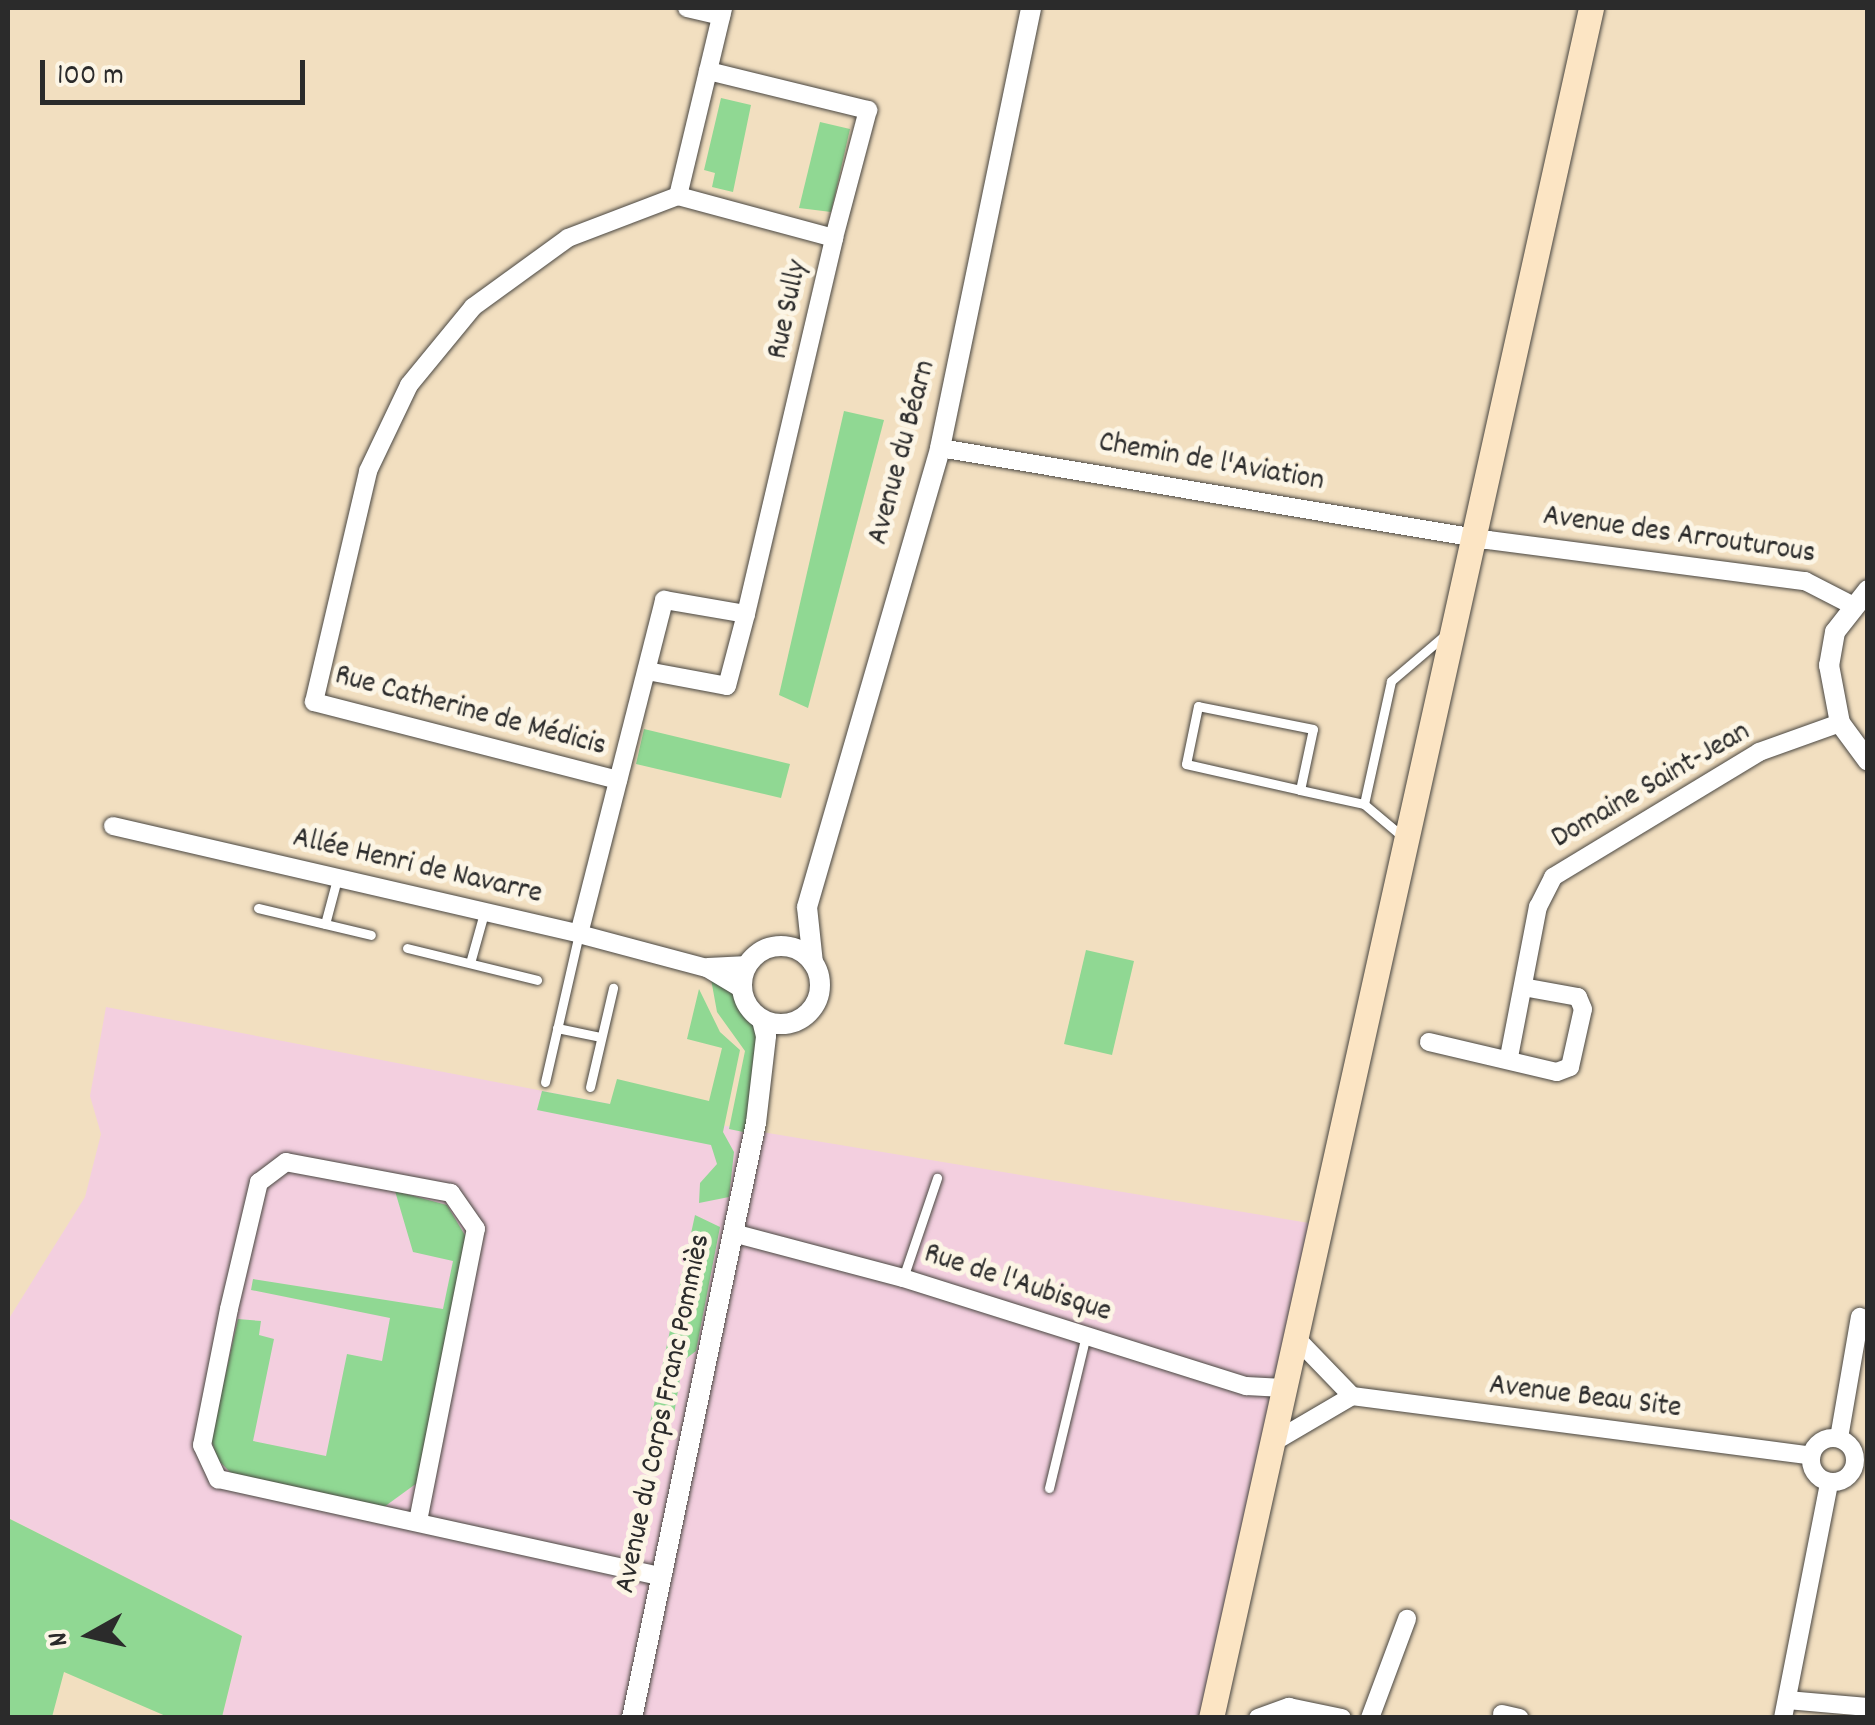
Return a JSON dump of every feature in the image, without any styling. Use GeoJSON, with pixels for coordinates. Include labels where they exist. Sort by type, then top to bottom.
{"type":"FeatureCollection","features":[{"type":"Feature","properties":{"kind":"main road"},"geometry":{"type":"LineString","coordinates":[[1211,1718],[1592,8]]}},
{"type":"Feature","properties":{"kind":"street"},"geometry":{"type":"LineString","coordinates":[[678,196],[722,12],[687,8]]}},
{"type":"Feature","properties":{"kind":"street","name":"Avenue du Béarn"},"geometry":{"type":"LineString","coordinates":[[813,963],[807,907],[940,448],[1031,8]]}},
{"type":"Feature","properties":{"kind":"street"},"geometry":{"type":"LineString","coordinates":[[708,70],[868,110],[834,238]]}},
{"type":"Feature","properties":{"kind":"street","name":"Rue Sully"},"geometry":{"type":"LineString","coordinates":[[647,671],[727,686],[834,238],[678,196]]}},
{"type":"Feature","properties":{"kind":"street","name":"Rue Catherine de Médicis"},"geometry":{"type":"LineString","coordinates":[[618,780],[314,702],[368,472],[409,385],[472,308],[568,238],[678,196]]}},
{"type":"Feature","properties":{"kind":"street","name":"Chemin de l'Aviation"},"geometry":{"type":"LineString","coordinates":[[940,448],[1472,537]]}},
{"type":"Feature","properties":{"kind":"street","name":"Avenue des Arrouturous"},"geometry":{"type":"LineString","coordinates":[[1472,537],[1805,581],[1860,598]]}},
{"type":"Feature","properties":{"kind":"street"},"geometry":{"type":"LineString","coordinates":[[1860,598],[1835,632],[1829,664],[1840,724],[1868,762]]}},
{"type":"Feature","properties":{"kind":"street"},"geometry":{"type":"LineString","coordinates":[[579,934],[664,600],[746,614]]}},
{"type":"Feature","properties":{"kind":"street","name":"Domaine Saint-Jean"},"geometry":{"type":"LineString","coordinates":[[1509,1056],[1538,907],[1569,862],[1686,801],[1759,752],[1840,724]]}},
{"type":"Feature","properties":{"kind":"street","name":"Allée Henri de Navarre"},"geometry":{"type":"LineString","coordinates":[[113,826],[579,934],[708,968],[742,989]]}},
{"type":"Feature","properties":{"kind":"street","name":"Avenue du Béarn"},"geometry":{"type":"LineString","coordinates":[[773,947],[807,907]]}},
{"type":"Feature","properties":{"kind":"street"},"geometry":{"type":"LineString","coordinates":[[773,947],[792,948],[813,963],[819,992],[764,1079],[762,1020],[742,989],[748,964],[773,947]]}},
{"type":"Feature","properties":{"kind":"street","name":"Allée Henri de Navarre"},"geometry":{"type":"LineString","coordinates":[[708,968],[748,964]]}},
{"type":"Feature","properties":{"kind":"street"},"geometry":{"type":"LineString","coordinates":[[1429,1042],[1509,1056],[1557,1072],[1570,1067],[1583,1009],[1578,997],[1523,987]]}},
{"type":"Feature","properties":{"kind":"street"},"geometry":{"type":"LineString","coordinates":[[762,1020],[800,1020]]}},
{"type":"Feature","properties":{"kind":"street","name":"Avenue du Corps Franc Pommiès"},"geometry":{"type":"LineString","coordinates":[[632,1718],[764,1079]]}},
{"type":"Feature","properties":{"kind":"street"},"geometry":{"type":"LineString","coordinates":[[418,1521],[476,1229],[451,1193],[286,1162],[259,1182],[202,1445],[218,1479],[662,1578]]}},
{"type":"Feature","properties":{"kind":"street","name":"Rue de l'Aubisque"},"geometry":{"type":"LineString","coordinates":[[733,1233],[903,1278],[1246,1386],[1284,1388]]}},
{"type":"Feature","properties":{"kind":"street"},"geometry":{"type":"LineString","coordinates":[[1839,1438],[1860,1317]]}},
{"type":"Feature","properties":{"kind":"street"},"geometry":{"type":"LineString","coordinates":[[1272,1443],[1352,1396],[1296,1338]]}},
{"type":"Feature","properties":{"kind":"street","name":"Avenue Beau Site"},"geometry":{"type":"LineString","coordinates":[[1352,1396],[1811,1456]]}},
{"type":"Feature","properties":{"kind":"street"},"geometry":{"type":"LineString","coordinates":[[1839,1438],[1850,1446],[1862,1465],[1843,1481],[1829,1483],[1817,1476],[1811,1456],[1818,1444],[1839,1438]]}},
{"type":"Feature","properties":{"kind":"street"},"geometry":{"type":"LineString","coordinates":[[1829,1483],[1785,1708],[1868,1708]]}},
{"type":"Feature","properties":{"kind":"street"},"geometry":{"type":"LineString","coordinates":[[1370,1718],[1407,1619]]}},
{"type":"Feature","properties":{"kind":"street"},"geometry":{"type":"LineString","coordinates":[[1258,1718],[1289,1706],[1342,1718]]}},
{"type":"Feature","properties":{"kind":"lane"},"geometry":{"type":"LineString","coordinates":[[1364,804],[1391,681],[1451,629]]}},
{"type":"Feature","properties":{"kind":"lane"},"geometry":{"type":"LineString","coordinates":[[1300,790],[1313,728],[1198,706],[1186,764],[1300,790],[1364,804],[1406,839]]}},
{"type":"Feature","properties":{"kind":"lane"},"geometry":{"type":"LineString","coordinates":[[325,924],[337,878]]}},
{"type":"Feature","properties":{"kind":"lane"},"geometry":{"type":"LineString","coordinates":[[258,908],[371,936]]}},
{"type":"Feature","properties":{"kind":"lane"},"geometry":{"type":"LineString","coordinates":[[470,964],[484,912]]}},
{"type":"Feature","properties":{"kind":"lane"},"geometry":{"type":"LineString","coordinates":[[545,1082],[579,934]]}},
{"type":"Feature","properties":{"kind":"lane"},"geometry":{"type":"LineString","coordinates":[[407,948],[537,980]]}},
{"type":"Feature","properties":{"kind":"lane"},"geometry":{"type":"LineString","coordinates":[[590,1087],[612,988]]}},
{"type":"Feature","properties":{"kind":"lane"},"geometry":{"type":"LineString","coordinates":[[558,1028],[601,1037]]}},
{"type":"Feature","properties":{"kind":"lane"},"geometry":{"type":"LineString","coordinates":[[903,1278],[937,1178]]}},
{"type":"Feature","properties":{"kind":"lane"},"geometry":{"type":"LineString","coordinates":[[1049,1488],[1086,1336]]}},
{"type":"Feature","properties":{"kind":"shaded area"},"geometry":{"type":"Polygon","coordinates":[[[106,1007],[720,1125],[1321,1225],[1211,1717],[222,1717],[242,1636],[8,1518],[8,1320],[85,1197],[101,1134],[90,1096],[106,1007]]]}},
{"type":"Feature","properties":{"kind":"green space"},"geometry":{"type":"Polygon","coordinates":[[[721,98],[751,105],[733,192],[712,187],[715,173],[704,170],[721,98]]]}},
{"type":"Feature","properties":{"kind":"green space"},"geometry":{"type":"Polygon","coordinates":[[[820,122],[850,129],[831,212],[799,208],[820,122]]]}},
{"type":"Feature","properties":{"kind":"green space"},"geometry":{"type":"Polygon","coordinates":[[[844,411],[884,420],[808,708],[779,695],[844,411]]]}},
{"type":"Feature","properties":{"kind":"green space"},"geometry":{"type":"Polygon","coordinates":[[[644,729],[790,764],[781,798],[636,764],[644,729]]]}},
{"type":"Feature","properties":{"kind":"green space"},"geometry":{"type":"Polygon","coordinates":[[[1086,950],[1134,961],[1112,1055],[1064,1044],[1086,950]]]}},
{"type":"Feature","properties":{"kind":"green space"},"geometry":{"type":"Polygon","coordinates":[[[711,979],[736,990],[760,1034],[748,1133],[729,1129],[745,1051],[717,1012],[711,979]]]}},
{"type":"Feature","properties":{"kind":"green space"},"geometry":{"type":"Polygon","coordinates":[[[699,989],[720,1032],[740,1050],[723,1132],[734,1152],[729,1197],[699,1203],[700,1183],[717,1164],[711,1145],[537,1110],[542,1091],[610,1104],[617,1079],[709,1101],[722,1048],[687,1039],[699,989]]]}},
{"type":"Feature","properties":{"kind":"green space"},"geometry":{"type":"Polygon","coordinates":[[[395,1191],[447,1205],[466,1237],[417,1483],[384,1507],[235,1477],[218,1460],[211,1439],[238,1319],[261,1321],[259,1335],[274,1339],[253,1441],[326,1456],[347,1354],[382,1361],[390,1318],[251,1290],[253,1279],[443,1309],[453,1261],[413,1252],[395,1191]]]}},
{"type":"Feature","properties":{"kind":"green space"},"geometry":{"type":"Polygon","coordinates":[[[695,1215],[720,1227],[696,1351],[683,1361],[673,1420],[659,1436],[648,1432],[695,1215]]]}},
{"type":"Feature","properties":{"kind":"green space"},"geometry":{"type":"Polygon","coordinates":[[[8,1518],[242,1636],[222,1717],[168,1717],[64,1672],[52,1717],[8,1717],[8,1518]]]}}]}
